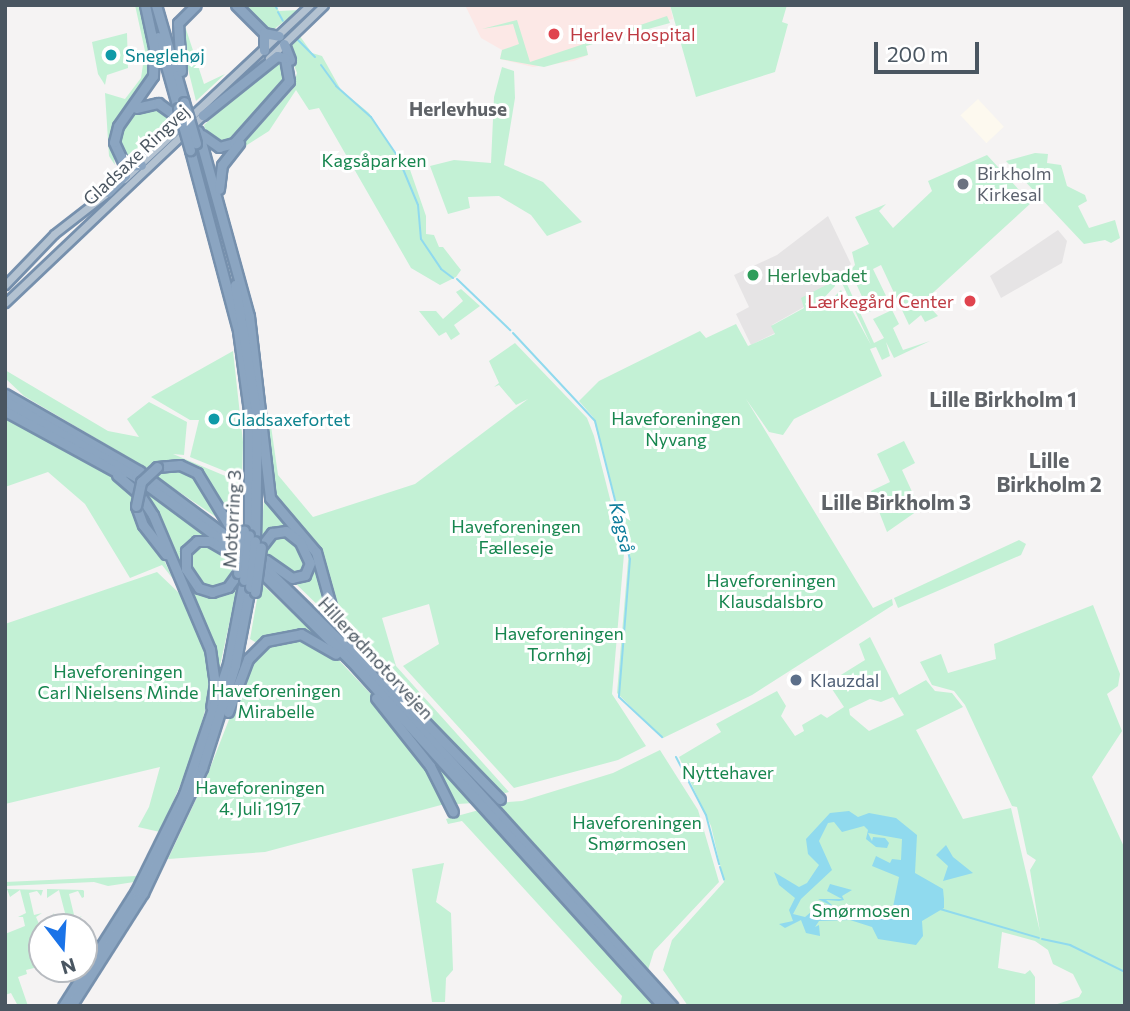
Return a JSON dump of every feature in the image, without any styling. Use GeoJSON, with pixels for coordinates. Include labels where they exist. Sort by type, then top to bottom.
{"type":"FeatureCollection","features":[{"type":"Feature","properties":{"kind":"highway","name":"Motorring 3"},"geometry":{"type":"LineString","coordinates":[[147,5],[181,105]]}},
{"type":"Feature","properties":{"kind":"highway"},"geometry":{"type":"LineString","coordinates":[[108,192],[125,175],[125,166],[115,150],[114,135],[132,110],[154,70],[154,47],[147,5]]}},
{"type":"Feature","properties":{"kind":"highway","name":"Motorring 3"},"geometry":{"type":"LineString","coordinates":[[156,5],[210,223],[236,291]]}},
{"type":"Feature","properties":{"kind":"highway"},"geometry":{"type":"LineString","coordinates":[[163,5],[181,71]]}},
{"type":"Feature","properties":{"kind":"highway"},"geometry":{"type":"LineString","coordinates":[[191,149],[181,105],[177,29],[181,17],[196,5]]}},
{"type":"Feature","properties":{"kind":"highway"},"geometry":{"type":"LineString","coordinates":[[236,5],[264,33],[281,40],[295,73],[291,84],[228,155],[219,174],[236,291]]}},
{"type":"Feature","properties":{"kind":"highway"},"geometry":{"type":"LineString","coordinates":[[264,33],[264,50]]}},
{"type":"Feature","properties":{"kind":"highway"},"geometry":{"type":"LineString","coordinates":[[181,105],[198,131],[213,145],[234,143],[285,87],[290,73],[285,58],[276,56],[202,115]]}},
{"type":"Feature","properties":{"kind":"highway"},"geometry":{"type":"LineString","coordinates":[[132,110],[155,102],[181,105]]}},
{"type":"Feature","properties":{"kind":"highway"},"geometry":{"type":"LineString","coordinates":[[198,131],[228,235]]}},
{"type":"Feature","properties":{"kind":"highway","name":"Motorring 3"},"geometry":{"type":"LineString","coordinates":[[71,1006],[143,893],[202,768],[232,678],[258,514],[257,417],[242,318],[191,149]]}},
{"type":"Feature","properties":{"kind":"highway"},"geometry":{"type":"LineString","coordinates":[[125,166],[141,165]]}},
{"type":"Feature","properties":{"kind":"highway","name":"Motorring 3"},"geometry":{"type":"LineString","coordinates":[[242,318],[249,411],[253,538]]}},
{"type":"Feature","properties":{"kind":"highway"},"geometry":{"type":"LineString","coordinates":[[242,318],[270,498],[316,552],[333,613],[354,647]]}},
{"type":"Feature","properties":{"kind":"highway"},"geometry":{"type":"LineString","coordinates":[[5,387],[113,454]]}},
{"type":"Feature","properties":{"kind":"highway","name":"Hillerødmotorvejen"},"geometry":{"type":"LineString","coordinates":[[5,394],[113,454],[173,494],[297,596],[440,750],[663,1006]]}},
{"type":"Feature","properties":{"kind":"highway"},"geometry":{"type":"LineString","coordinates":[[5,402],[65,444]]}},
{"type":"Feature","properties":{"kind":"highway","name":"Hillerødmotorvejen"},"geometry":{"type":"LineString","coordinates":[[5,402],[136,477],[218,536],[305,612],[427,745],[477,795]]}},
{"type":"Feature","properties":{"kind":"highway"},"geometry":{"type":"LineString","coordinates":[[5,411],[155,495],[229,552],[336,654],[381,703],[430,765],[453,812]]}},
{"type":"Feature","properties":{"kind":"highway"},"geometry":{"type":"LineString","coordinates":[[258,514],[264,446]]}},
{"type":"Feature","properties":{"kind":"highway"},"geometry":{"type":"LineString","coordinates":[[104,466],[147,505],[210,649],[215,683],[184,794]]}},
{"type":"Feature","properties":{"kind":"highway"},"geometry":{"type":"LineString","coordinates":[[190,604],[136,506],[141,482],[158,467],[180,466],[197,473],[233,532]]}},
{"type":"Feature","properties":{"kind":"highway"},"geometry":{"type":"LineString","coordinates":[[173,494],[233,532],[274,567],[500,799]]}},
{"type":"Feature","properties":{"kind":"highway"},"geometry":{"type":"LineString","coordinates":[[231,704],[253,538],[286,531],[309,556],[308,570],[298,578],[274,567]]}},
{"type":"Feature","properties":{"kind":"highway"},"geometry":{"type":"LineString","coordinates":[[229,552],[210,541],[197,541],[186,551],[186,569],[199,588],[212,592],[247,583]]}},
{"type":"Feature","properties":{"kind":"highway","name":"Motorring 3"},"geometry":{"type":"LineString","coordinates":[[63,1006],[136,891],[184,794],[226,674],[247,583]]}},
{"type":"Feature","properties":{"kind":"highway"},"geometry":{"type":"LineString","coordinates":[[202,768],[248,659],[274,637],[309,636],[336,654]]}},
{"type":"Feature","properties":{"kind":"highway"},"geometry":{"type":"LineString","coordinates":[[395,691],[440,750]]}},
{"type":"Feature","properties":{"kind":"highway"},"geometry":{"type":"LineString","coordinates":[[381,703],[427,745]]}},
{"type":"Feature","properties":{"kind":"highway","name":"Hillerødmotorvejen"},"geometry":{"type":"LineString","coordinates":[[491,811],[672,1006]]}},
{"type":"Feature","properties":{"kind":"main road"},"geometry":{"type":"LineString","coordinates":[[290,32],[310,5]]}},
{"type":"Feature","properties":{"kind":"main road"},"geometry":{"type":"LineString","coordinates":[[290,32],[324,5]]}},
{"type":"Feature","properties":{"kind":"main road","name":"Gladsaxe Ringvej"},"geometry":{"type":"LineString","coordinates":[[5,303],[290,32]]}},
{"type":"Feature","properties":{"kind":"main road","name":"Gladsaxe Ringvej"},"geometry":{"type":"LineString","coordinates":[[5,285],[54,234],[141,165],[264,50],[281,40]]}},
{"type":"Feature","properties":{"kind":"shaded area","name":"Herlev Hospital"},"geometry":{"type":"Polygon","coordinates":[[[465,5],[670,5],[673,19],[586,46],[588,55],[574,61],[533,67],[500,59],[502,50],[481,38],[465,5]]]}},
{"type":"Feature","properties":{"kind":"shaded area"},"geometry":{"type":"Polygon","coordinates":[[[978,99],[1004,127],[986,143],[960,115],[978,99]]]}},
{"type":"Feature","properties":{"kind":"shaded area"},"geometry":{"type":"Polygon","coordinates":[[[828,216],[851,264],[804,307],[772,325],[775,333],[751,345],[736,314],[749,307],[734,275],[777,255],[828,216]]]}},
{"type":"Feature","properties":{"kind":"shaded area"},"geometry":{"type":"Polygon","coordinates":[[[1058,230],[1067,241],[1062,263],[1001,298],[990,276],[1058,230]]]}},
{"type":"Feature","properties":{"kind":"green space"},"geometry":{"type":"Polygon","coordinates":[[[135,5],[141,5],[151,46],[151,72],[111,139],[115,165],[109,156],[105,93],[125,99],[141,78],[145,51],[135,5]]]}},
{"type":"Feature","properties":{"kind":"green space"},"geometry":{"type":"Polygon","coordinates":[[[243,5],[275,5],[279,11],[299,10],[269,33],[243,5]]]}},
{"type":"Feature","properties":{"kind":"green space"},"geometry":{"type":"Polygon","coordinates":[[[670,5],[787,5],[782,22],[788,24],[775,72],[696,97],[670,5]]]}},
{"type":"Feature","properties":{"kind":"green space"},"geometry":{"type":"Polygon","coordinates":[[[667,16],[670,23],[586,46],[588,55],[544,67],[500,59],[502,50],[519,44],[513,24],[482,29],[517,20],[530,62],[667,16]]]}},
{"type":"Feature","properties":{"kind":"green space"},"geometry":{"type":"Polygon","coordinates":[[[184,23],[204,84],[225,74],[196,101],[182,45],[184,23]]]}},
{"type":"Feature","properties":{"kind":"green space"},"geometry":{"type":"Polygon","coordinates":[[[127,33],[128,68],[107,75],[105,85],[98,74],[92,42],[127,33]]]}},
{"type":"Feature","properties":{"kind":"green space","name":"Kagsåparken"},"geometry":{"type":"Polygon","coordinates":[[[299,35],[312,53],[322,56],[341,90],[369,113],[401,163],[407,161],[426,216],[426,234],[434,235],[439,247],[443,247],[461,270],[456,277],[440,285],[411,268],[319,108],[309,110],[296,90],[269,131],[236,152],[292,90],[297,73],[288,50],[299,35]]]}},
{"type":"Feature","properties":{"kind":"green space"},"geometry":{"type":"Polygon","coordinates":[[[276,61],[287,66],[286,82],[230,142],[222,144],[207,137],[204,125],[276,61]]]}},
{"type":"Feature","properties":{"kind":"green space"},"geometry":{"type":"Polygon","coordinates":[[[502,67],[514,71],[515,98],[504,165],[543,182],[582,222],[547,236],[531,215],[499,196],[468,197],[470,208],[448,214],[430,166],[454,160],[491,163],[494,97],[502,67]]]}},
{"type":"Feature","properties":{"kind":"green space"},"geometry":{"type":"Polygon","coordinates":[[[154,106],[172,123],[129,165],[116,143],[118,134],[135,112],[154,106]]]}},
{"type":"Feature","properties":{"kind":"green space"},"geometry":{"type":"Polygon","coordinates":[[[1035,153],[1048,154],[1047,163],[1061,165],[1067,186],[1085,195],[1087,201],[1078,206],[1089,228],[1115,220],[1120,238],[1111,243],[1105,240],[1084,244],[1006,161],[1035,153]]]}},
{"type":"Feature","properties":{"kind":"green space"},"geometry":{"type":"Polygon","coordinates":[[[987,155],[1031,203],[924,301],[938,316],[925,322],[921,315],[909,325],[881,265],[873,269],[889,302],[869,312],[854,279],[846,282],[874,343],[884,338],[873,319],[892,310],[899,324],[893,328],[903,350],[930,341],[894,358],[886,342],[890,356],[882,360],[876,347],[870,349],[882,376],[794,419],[783,435],[769,432],[746,399],[873,608],[892,599],[893,605],[752,695],[663,738],[617,693],[629,549],[593,417],[579,401],[599,381],[700,331],[706,338],[736,324],[748,346],[775,334],[771,326],[804,308],[801,298],[834,281],[835,286],[810,313],[816,307],[822,309],[841,290],[871,345],[841,281],[855,265],[852,252],[869,244],[855,217],[886,204],[879,211],[893,228],[932,191],[928,181],[987,155]]]}},
{"type":"Feature","properties":{"kind":"green space"},"geometry":{"type":"Polygon","coordinates":[[[461,289],[480,306],[454,325],[460,334],[451,340],[446,332],[439,336],[419,311],[436,311],[443,319],[463,301],[456,292],[461,289]]]}},
{"type":"Feature","properties":{"kind":"green space"},"geometry":{"type":"Polygon","coordinates":[[[515,343],[587,418],[594,436],[624,554],[612,694],[646,746],[618,760],[514,788],[403,666],[439,644],[429,604],[382,618],[396,666],[509,792],[491,797],[341,624],[315,545],[272,497],[268,428],[271,426],[278,475],[313,517],[415,484],[528,399],[516,405],[499,385],[494,387],[499,383],[489,361],[515,343]]]}},
{"type":"Feature","properties":{"kind":"green space"},"geometry":{"type":"Polygon","coordinates":[[[233,351],[243,442],[242,478],[190,457],[199,420],[190,420],[151,397],[233,351]]]}},
{"type":"Feature","properties":{"kind":"green space"},"geometry":{"type":"Polygon","coordinates":[[[5,370],[108,431],[139,437],[127,419],[149,402],[187,422],[184,455],[173,454],[242,483],[240,530],[234,528],[206,480],[175,461],[148,469],[24,396],[5,378],[5,370]]]}},
{"type":"Feature","properties":{"kind":"green space"},"geometry":{"type":"Polygon","coordinates":[[[5,414],[108,471],[133,491],[135,518],[160,552],[173,579],[162,565],[130,578],[85,504],[48,472],[5,487],[5,414]]]}},
{"type":"Feature","properties":{"kind":"green space"},"geometry":{"type":"Polygon","coordinates":[[[904,441],[915,463],[902,470],[920,509],[887,532],[871,491],[890,482],[877,454],[904,441]]]}},
{"type":"Feature","properties":{"kind":"green space"},"geometry":{"type":"Polygon","coordinates":[[[172,466],[195,472],[222,521],[151,473],[172,466]]]}},
{"type":"Feature","properties":{"kind":"green space"},"geometry":{"type":"Polygon","coordinates":[[[140,487],[209,538],[196,540],[182,565],[193,586],[203,593],[234,586],[239,579],[216,684],[216,667],[140,487]]]}},
{"type":"Feature","properties":{"kind":"green space"},"geometry":{"type":"Polygon","coordinates":[[[265,491],[284,523],[313,551],[333,620],[293,581],[301,579],[311,561],[287,529],[260,542],[265,491]]]}},
{"type":"Feature","properties":{"kind":"green space"},"geometry":{"type":"Polygon","coordinates":[[[276,534],[295,538],[307,560],[305,572],[290,575],[264,554],[268,539],[276,534]]]}},
{"type":"Feature","properties":{"kind":"green space"},"geometry":{"type":"Polygon","coordinates":[[[1019,540],[1026,544],[1021,555],[898,608],[894,598],[1019,540]]]}},
{"type":"Feature","properties":{"kind":"green space"},"geometry":{"type":"Polygon","coordinates":[[[197,544],[214,544],[237,562],[235,578],[223,587],[205,588],[189,574],[189,549],[197,544]]]}},
{"type":"Feature","properties":{"kind":"green space","name":"Haveforeningen Carl Nielsens Minde"},"geometry":{"type":"Polygon","coordinates":[[[157,572],[179,593],[203,642],[212,686],[191,760],[160,832],[138,827],[149,807],[160,767],[5,804],[5,624],[157,572]]]}},
{"type":"Feature","properties":{"kind":"green space"},"geometry":{"type":"Polygon","coordinates":[[[260,582],[316,636],[285,632],[257,643],[250,639],[260,582]]]}},
{"type":"Feature","properties":{"kind":"green space"},"geometry":{"type":"Polygon","coordinates":[[[1093,605],[1120,674],[1118,686],[1107,694],[1122,731],[1092,777],[1125,849],[1125,1006],[1051,1006],[1079,997],[1082,992],[1073,974],[1053,964],[1048,950],[1035,941],[1002,932],[998,968],[1025,974],[1030,970],[1035,977],[1035,1006],[688,1006],[663,970],[672,940],[724,882],[711,826],[679,757],[721,732],[716,724],[777,691],[786,706],[781,716],[795,736],[804,731],[802,725],[821,714],[827,718],[844,707],[828,683],[865,660],[859,644],[870,637],[899,695],[926,680],[935,691],[952,693],[963,707],[916,730],[963,819],[1011,808],[1040,932],[1030,870],[1036,860],[1027,854],[1017,807],[1012,806],[965,705],[954,691],[932,685],[920,662],[941,654],[948,673],[996,659],[994,644],[1093,605]],[[893,697],[881,702],[870,699],[849,709],[850,715],[869,731],[904,715],[893,697]]]}},
{"type":"Feature","properties":{"kind":"green space","name":"Haveforeningen 4. Juli 1917"},"geometry":{"type":"Polygon","coordinates":[[[292,635],[332,653],[474,803],[441,805],[265,852],[168,859],[207,776],[253,658],[269,642],[292,635]]]}},
{"type":"Feature","properties":{"kind":"green space","name":"Haveforeningen Smørmosen"},"geometry":{"type":"Polygon","coordinates":[[[660,750],[698,810],[719,882],[654,951],[648,970],[497,803],[522,801],[613,773],[660,750]]]}},
{"type":"Feature","properties":{"kind":"green space"},"geometry":{"type":"Polygon","coordinates":[[[479,810],[526,858],[658,1006],[620,1006],[622,996],[462,821],[448,824],[446,819],[479,810]]]}},
{"type":"Feature","properties":{"kind":"green space"},"geometry":{"type":"Polygon","coordinates":[[[444,863],[436,902],[451,913],[453,970],[446,978],[445,1002],[432,1002],[412,869],[444,863]]]}},
{"type":"Feature","properties":{"kind":"green space"},"geometry":{"type":"Polygon","coordinates":[[[137,876],[134,882],[108,886],[94,882],[5,886],[5,882],[137,876]]]}},
{"type":"Feature","properties":{"kind":"green space"},"geometry":{"type":"Polygon","coordinates":[[[7,889],[43,890],[41,896],[37,891],[29,893],[34,913],[28,913],[28,970],[27,974],[18,977],[28,1006],[18,1006],[11,993],[5,995],[5,934],[25,926],[23,917],[18,917],[26,913],[20,890],[10,897],[7,889]]]}},
{"type":"Feature","properties":{"kind":"green space"},"geometry":{"type":"Polygon","coordinates":[[[47,889],[83,890],[84,897],[82,898],[78,891],[69,894],[74,913],[65,913],[59,890],[47,898],[47,889]]]}},
{"type":"Feature","properties":{"kind":"water"},"geometry":{"type":"Polygon","coordinates":[[[849,811],[858,817],[869,813],[896,818],[917,835],[915,873],[943,889],[944,908],[922,921],[923,936],[916,945],[878,939],[872,927],[850,920],[819,921],[815,927],[819,925],[820,936],[806,933],[801,920],[785,928],[779,924],[793,921],[789,910],[795,898],[779,885],[774,872],[799,887],[807,883],[819,865],[808,854],[806,839],[830,813],[849,811]],[[834,822],[828,823],[819,841],[832,870],[801,899],[793,914],[805,917],[811,912],[826,917],[823,911],[830,905],[818,899],[842,899],[827,891],[830,884],[852,890],[842,896],[844,900],[826,900],[832,905],[829,912],[836,917],[844,907],[852,919],[859,908],[878,912],[893,907],[899,877],[872,866],[876,856],[890,863],[892,859],[901,860],[902,839],[868,833],[872,841],[873,837],[885,838],[889,843],[887,848],[876,847],[866,839],[868,830],[864,826],[842,832],[834,822]]]}},
{"type":"Feature","properties":{"kind":"water"},"geometry":{"type":"Polygon","coordinates":[[[946,845],[953,857],[973,873],[943,881],[948,866],[936,855],[946,845]]]}},
{"type":"Feature","properties":{"kind":"waterway","name":"Kagså"},"geometry":{"type":"LineString","coordinates":[[275,5],[277,9]]}},
{"type":"Feature","properties":{"kind":"waterway","name":"Kagså"},"geometry":{"type":"LineString","coordinates":[[278,12],[283,21]]}},
{"type":"Feature","properties":{"kind":"waterway","name":"Kagså"},"geometry":{"type":"LineString","coordinates":[[298,40],[315,57]]}},
{"type":"Feature","properties":{"kind":"waterway","name":"Kagså"},"geometry":{"type":"LineString","coordinates":[[321,65],[336,86],[371,117],[398,157],[418,205],[421,239],[441,269],[453,278]]}},
{"type":"Feature","properties":{"kind":"waterway","name":"Kagså"},"geometry":{"type":"LineString","coordinates":[[457,279],[510,330]]}},
{"type":"Feature","properties":{"kind":"waterway","name":"Kagså"},"geometry":{"type":"LineString","coordinates":[[513,333],[595,421],[630,559],[619,697],[662,737]]}},
{"type":"Feature","properties":{"kind":"waterway","name":"Kagså"},"geometry":{"type":"LineString","coordinates":[[676,757],[706,815],[719,864]]}},
{"type":"Feature","properties":{"kind":"waterway","name":"Kagså"},"geometry":{"type":"LineString","coordinates":[[720,867],[724,879]]}},
{"type":"Feature","properties":{"kind":"waterway"},"geometry":{"type":"LineString","coordinates":[[940,909],[1039,938]]}},
{"type":"Feature","properties":{"kind":"waterway"},"geometry":{"type":"LineString","coordinates":[[1042,939],[1070,945],[1125,972]]}},
{"type":"Feature","properties":{"kind":"place","name":"Herlev Hospital"},"geometry":{"type":"Point","coordinates":[554,34]}},
{"type":"Feature","properties":{"kind":"place","name":"Sneglehøj"},"geometry":{"type":"Point","coordinates":[111,55]}},
{"type":"Feature","properties":{"kind":"place","name":"Birkholm Kirkesal"},"geometry":{"type":"Point","coordinates":[963,184]}},
{"type":"Feature","properties":{"kind":"place","name":"Herlevbadet"},"geometry":{"type":"Point","coordinates":[753,275]}},
{"type":"Feature","properties":{"kind":"place","name":"Lærkegård Center"},"geometry":{"type":"Point","coordinates":[970,301]}},
{"type":"Feature","properties":{"kind":"place","name":"Gladsaxefortet"},"geometry":{"type":"Point","coordinates":[214,419]}},
{"type":"Feature","properties":{"kind":"place","name":"Klauzdal"},"geometry":{"type":"Point","coordinates":[796,680]}},
{"type":"Feature","properties":{"kind":"district","name":"Herlevhuse"},"geometry":{"type":"Point","coordinates":[458,109]}},
{"type":"Feature","properties":{"kind":"district","name":"Lille Birkholm 1"},"geometry":{"type":"Point","coordinates":[1003,399]}},
{"type":"Feature","properties":{"kind":"district","name":"Lille Birkholm 2"},"geometry":{"type":"Point","coordinates":[1049,472]}},
{"type":"Feature","properties":{"kind":"district","name":"Lille Birkholm 3"},"geometry":{"type":"Point","coordinates":[896,502]}},
{"type":"Feature","properties":{"kind":"park label","name":"Haveforeningen Nyvang"},"geometry":{"type":"Point","coordinates":[676,429]}},
{"type":"Feature","properties":{"kind":"park label","name":"Haveforeningen Fælleseje"},"geometry":{"type":"Point","coordinates":[516,537]}},
{"type":"Feature","properties":{"kind":"park label","name":"Haveforeningen Klausdalsbro"},"geometry":{"type":"Point","coordinates":[771,591]}},
{"type":"Feature","properties":{"kind":"park label","name":"Haveforeningen Tornhøj"},"geometry":{"type":"Point","coordinates":[559,644]}},
{"type":"Feature","properties":{"kind":"park label","name":"Haveforeningen Mirabelle"},"geometry":{"type":"Point","coordinates":[276,701]}},
{"type":"Feature","properties":{"kind":"park label","name":"Nyttehaver"},"geometry":{"type":"Point","coordinates":[728,772]}},
{"type":"Feature","properties":{"kind":"park label","name":"Smørmosen"},"geometry":{"type":"Point","coordinates":[861,910]}}]}
